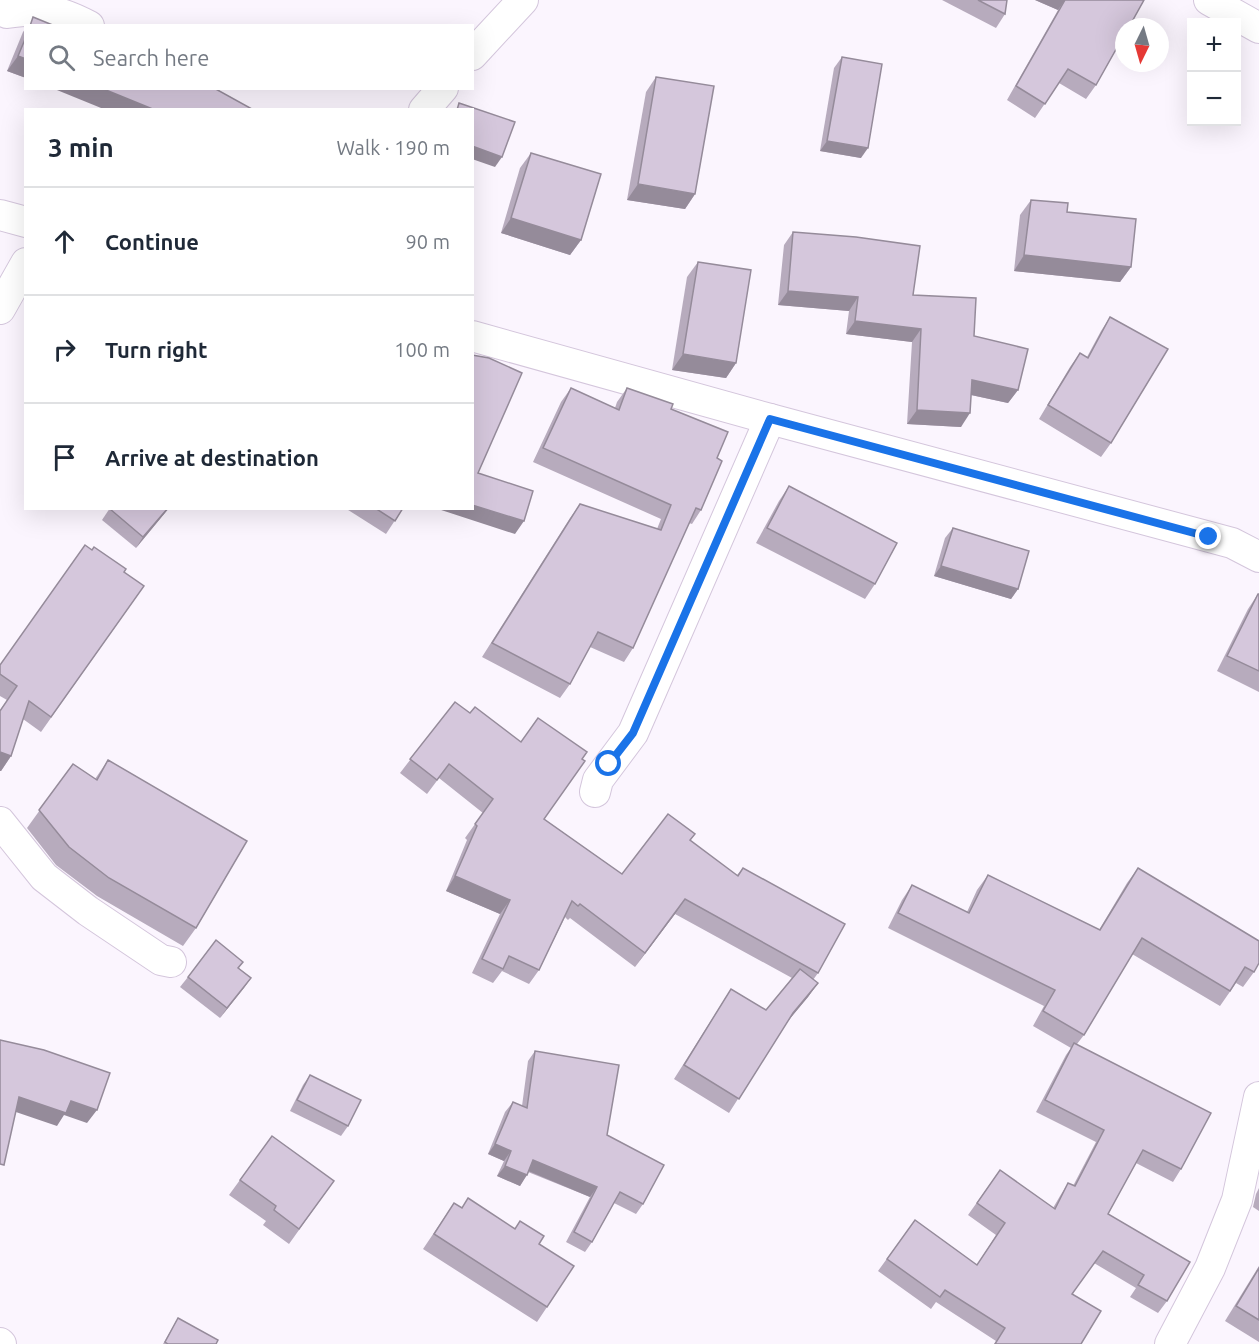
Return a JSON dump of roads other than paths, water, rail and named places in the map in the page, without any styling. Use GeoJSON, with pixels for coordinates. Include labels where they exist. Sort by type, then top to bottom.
{"type":"FeatureCollection","features":[{"type":"Feature","properties":{"kind":"street"},"geometry":{"type":"LineString","coordinates":[[1209,0],[1259,28]]}},
{"type":"Feature","properties":{"kind":"street"},"geometry":{"type":"LineString","coordinates":[[474,52],[510,4]]}},
{"type":"Feature","properties":{"kind":"street"},"geometry":{"type":"LineString","coordinates":[[7,11],[34,9],[66,14],[85,24]]}},
{"type":"Feature","properties":{"kind":"street"},"geometry":{"type":"LineString","coordinates":[[426,108],[441,90]]}},
{"type":"Feature","properties":{"kind":"street"},"geometry":{"type":"LineString","coordinates":[[0,215],[24,221]]}},
{"type":"Feature","properties":{"kind":"street"},"geometry":{"type":"LineString","coordinates":[[0,309],[24,267]]}},
{"type":"Feature","properties":{"kind":"street"},"geometry":{"type":"LineString","coordinates":[[474,337],[1232,543],[1259,557]]}},
{"type":"Feature","properties":{"kind":"street"},"geometry":{"type":"LineString","coordinates":[[595,792],[598,780],[633,733],[770,419]]}},
{"type":"Feature","properties":{"kind":"street"},"geometry":{"type":"LineString","coordinates":[[0,822],[44,878],[161,960],[171,962]]}},
{"type":"Feature","properties":{"kind":"street"},"geometry":{"type":"LineString","coordinates":[[1170,1344],[1210,1268],[1237,1200],[1259,1097]]}}]}
